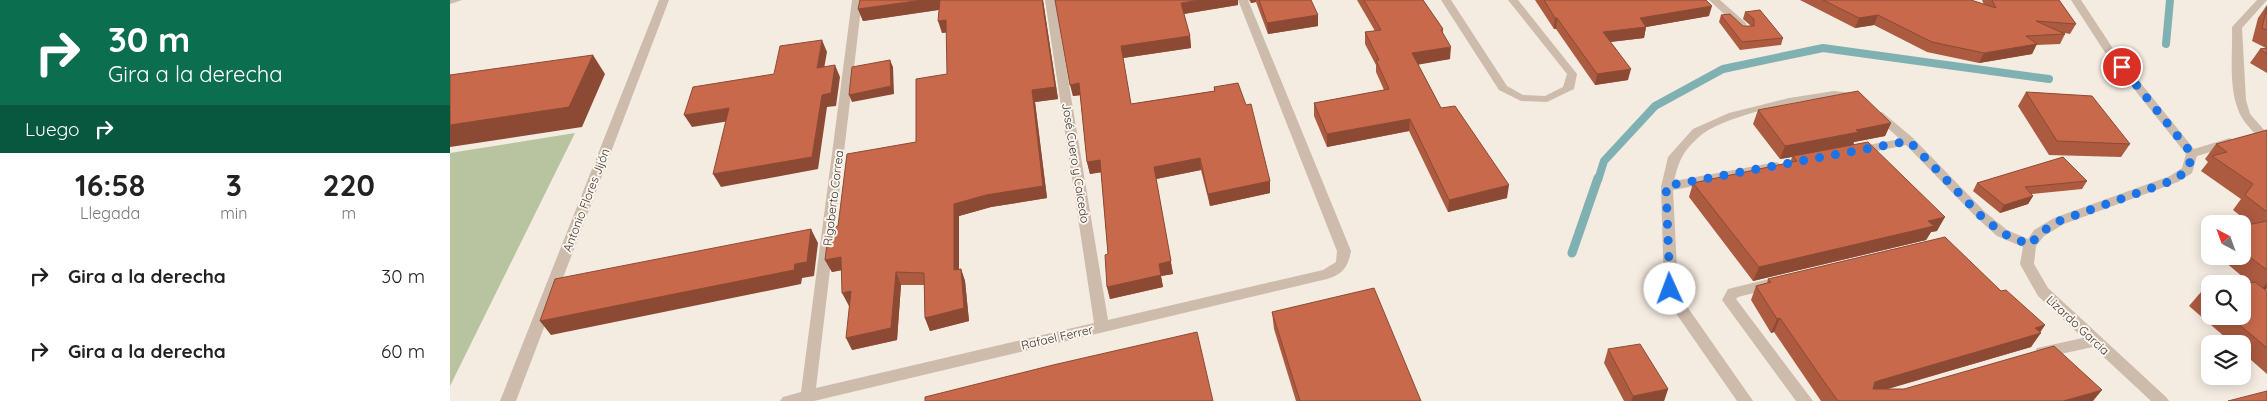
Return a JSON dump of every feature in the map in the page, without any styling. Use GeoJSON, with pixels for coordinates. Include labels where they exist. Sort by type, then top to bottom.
{"type":"FeatureCollection","features":[{"type":"Feature","properties":{"kind":"street"},"geometry":{"type":"LineString","coordinates":[[450,1],[457,0]]}},
{"type":"Feature","properties":{"kind":"street","name":"Antonio Flores Jijón"},"geometry":{"type":"LineString","coordinates":[[508,401],[664,0]]}},
{"type":"Feature","properties":{"kind":"street","name":"Rigoberto Correa"},"geometry":{"type":"LineString","coordinates":[[808,396],[857,0]]}},
{"type":"Feature","properties":{"kind":"street","name":"José Cuero y Caicedo"},"geometry":{"type":"LineString","coordinates":[[1050,0],[1102,326]]}},
{"type":"Feature","properties":{"kind":"street","name":"Rafael Ferrer"},"geometry":{"type":"LineString","coordinates":[[788,401],[1327,274],[1342,264],[1344,251],[1243,0]]}},
{"type":"Feature","properties":{"kind":"street"},"geometry":{"type":"LineString","coordinates":[[1446,0],[1503,88],[1521,98],[1547,99],[1568,90],[1572,74],[1513,0]]}},
{"type":"Feature","properties":{"kind":"street"},"geometry":{"type":"LineString","coordinates":[[1714,0],[1746,30]]}},
{"type":"Feature","properties":{"kind":"street"},"geometry":{"type":"LineString","coordinates":[[2076,0],[2110,52],[2192,154]]}},
{"type":"Feature","properties":{"kind":"street"},"geometry":{"type":"LineString","coordinates":[[2262,0],[2236,27],[2240,100],[2244,114],[2264,131]]}},
{"type":"Feature","properties":{"kind":"street"},"geometry":{"type":"LineString","coordinates":[[1745,401],[1680,308],[1670,289],[1666,186],[1674,156],[1697,132],[1733,115],[1789,101],[1834,94],[1849,95],[1868,105],[1909,141],[1981,216],[2002,233],[2030,245],[2040,233],[2059,221],[2174,180],[2188,170],[2192,154]]}},
{"type":"Feature","properties":{"kind":"street"},"geometry":{"type":"LineString","coordinates":[[2192,154],[2264,131]]}},
{"type":"Feature","properties":{"kind":"street"},"geometry":{"type":"LineString","coordinates":[[1841,154],[1909,141]]}},
{"type":"Feature","properties":{"kind":"street"},"geometry":{"type":"LineString","coordinates":[[1666,186],[1793,163]]}},
{"type":"Feature","properties":{"kind":"street","name":"Lizardo Garcia"},"geometry":{"type":"LineString","coordinates":[[2030,245],[2027,264],[2043,292],[2161,401]]}},
{"type":"Feature","properties":{"kind":"street"},"geometry":{"type":"LineString","coordinates":[[1789,279],[1733,293],[1729,300],[1805,401]]}},
{"type":"Feature","properties":{"kind":"street"},"geometry":{"type":"LineString","coordinates":[[2027,357],[2096,341]]}},
{"type":"Feature","properties":{"kind":"green space"},"geometry":{"type":"Polygon","coordinates":[[[575,133],[450,386],[450,153],[575,133]]]}},
{"type":"Feature","properties":{"kind":"building"},"geometry":{"type":"Polygon","coordinates":[[[860,0],[923,0],[858,9],[860,0]]]}},
{"type":"Feature","properties":{"kind":"building"},"geometry":{"type":"Polygon","coordinates":[[[940,0],[1042,0],[1055,87],[1032,90],[1043,186],[986,195],[954,204],[954,270],[961,269],[964,308],[925,318],[924,273],[896,272],[891,328],[846,338],[851,291],[842,293],[841,257],[825,260],[829,228],[838,226],[847,154],[916,142],[916,79],[947,74],[946,20],[938,21],[940,0]]]}},
{"type":"Feature","properties":{"kind":"building"},"geometry":{"type":"Polygon","coordinates":[[[1055,0],[1199,0],[1181,3],[1190,36],[1121,46],[1131,104],[1215,91],[1214,87],[1238,83],[1246,105],[1251,104],[1270,181],[1208,194],[1200,158],[1154,167],[1171,261],[1159,264],[1161,275],[1107,287],[1105,255],[1108,254],[1100,160],[1087,162],[1079,83],[1070,85],[1055,0]]]}},
{"type":"Feature","properties":{"kind":"building"},"geometry":{"type":"Polygon","coordinates":[[[1259,0],[1311,0],[1318,15],[1267,23],[1259,0]]]}},
{"type":"Feature","properties":{"kind":"building"},"geometry":{"type":"Polygon","coordinates":[[[1364,0],[1423,0],[1443,29],[1441,30],[1451,47],[1412,53],[1441,108],[1455,106],[1509,185],[1449,200],[1410,119],[1327,134],[1314,103],[1389,89],[1376,60],[1379,60],[1365,32],[1381,30],[1364,0]]]}},
{"type":"Feature","properties":{"kind":"building"},"geometry":{"type":"Polygon","coordinates":[[[1544,0],[1706,0],[1712,6],[1640,18],[1646,27],[1603,32],[1631,69],[1597,74],[1557,18],[1555,18],[1544,0]]]}},
{"type":"Feature","properties":{"kind":"building"},"geometry":{"type":"Polygon","coordinates":[[[1823,0],[1971,0],[1996,8],[1992,0],[2059,0],[2076,24],[2036,21],[2065,34],[2026,36],[2037,44],[1984,53],[1932,42],[1878,15],[1859,18],[1823,0]]]}},
{"type":"Feature","properties":{"kind":"building"},"geometry":{"type":"Polygon","coordinates":[[[2267,7],[2267,30],[2262,28],[2267,7]]]}},
{"type":"Feature","properties":{"kind":"building"},"geometry":{"type":"Polygon","coordinates":[[[1760,10],[1783,38],[1742,42],[1721,15],[1730,14],[1743,26],[1754,26],[1754,19],[1745,12],[1760,10]]]}},
{"type":"Feature","properties":{"kind":"building"},"geometry":{"type":"Polygon","coordinates":[[[822,40],[817,68],[835,65],[831,93],[822,95],[812,157],[713,174],[729,108],[684,115],[693,87],[774,74],[780,46],[822,40]]]}},
{"type":"Feature","properties":{"kind":"building"},"geometry":{"type":"Polygon","coordinates":[[[2267,48],[2267,54],[2260,49],[2267,48]]]}},
{"type":"Feature","properties":{"kind":"building"},"geometry":{"type":"Polygon","coordinates":[[[593,55],[569,107],[450,125],[450,75],[593,55]]]}},
{"type":"Feature","properties":{"kind":"building"},"geometry":{"type":"Polygon","coordinates":[[[890,60],[891,86],[849,95],[852,67],[890,60]]]}},
{"type":"Feature","properties":{"kind":"building"},"geometry":{"type":"Polygon","coordinates":[[[1858,91],[1891,123],[1856,130],[1859,132],[1785,146],[1758,110],[1858,91]]]}},
{"type":"Feature","properties":{"kind":"building"},"geometry":{"type":"Polygon","coordinates":[[[2026,92],[2092,96],[2130,144],[2057,141],[2026,92]]]}},
{"type":"Feature","properties":{"kind":"building"},"geometry":{"type":"Polygon","coordinates":[[[2267,130],[2267,212],[2245,195],[2253,184],[2212,156],[2227,152],[2216,144],[2267,130]]]}},
{"type":"Feature","properties":{"kind":"building"},"geometry":{"type":"Polygon","coordinates":[[[1868,142],[1945,217],[1928,221],[1934,226],[1759,267],[1693,183],[1797,161],[1793,156],[1868,142]]]}},
{"type":"Feature","properties":{"kind":"building"},"geometry":{"type":"Polygon","coordinates":[[[2063,157],[2087,181],[2025,187],[2033,196],[2004,205],[1977,183],[2063,157]]]}},
{"type":"Feature","properties":{"kind":"building"},"geometry":{"type":"Polygon","coordinates":[[[2267,221],[2267,270],[2251,258],[2251,224],[2267,221]]]}},
{"type":"Feature","properties":{"kind":"building"},"geometry":{"type":"Polygon","coordinates":[[[811,229],[807,262],[795,264],[794,270],[540,321],[555,279],[811,229]]]}},
{"type":"Feature","properties":{"kind":"building"},"geometry":{"type":"Polygon","coordinates":[[[1945,237],[2001,291],[2006,290],[2045,325],[2035,328],[2041,333],[1875,382],[1873,389],[1904,389],[2054,346],[2102,390],[2063,401],[1838,401],[1780,318],[1777,319],[1756,286],[1771,282],[1768,279],[1945,237]]]}},
{"type":"Feature","properties":{"kind":"building"},"geometry":{"type":"Polygon","coordinates":[[[2255,282],[2267,291],[2267,348],[2240,325],[2251,325],[2251,283],[2255,282]]]}},
{"type":"Feature","properties":{"kind":"building"},"geometry":{"type":"Polygon","coordinates":[[[1374,288],[1421,401],[1300,401],[1272,312],[1374,288]]]}},
{"type":"Feature","properties":{"kind":"building"},"geometry":{"type":"Polygon","coordinates":[[[1197,332],[1213,401],[925,401],[925,397],[1197,332]]]}},
{"type":"Feature","properties":{"kind":"building"},"geometry":{"type":"Polygon","coordinates":[[[1640,344],[1668,389],[1633,396],[1608,349],[1640,344]]]}},
{"type":"Feature","properties":{"kind":"building"},"geometry":{"type":"Polygon","coordinates":[[[2267,391],[2267,401],[2228,401],[2267,391]]]}},
{"type":"Feature","properties":{"kind":"waterway"},"geometry":{"type":"LineString","coordinates":[[2166,44],[2170,0]]}},
{"type":"Feature","properties":{"kind":"waterway"},"geometry":{"type":"LineString","coordinates":[[1598,180],[1604,161],[1655,106],[1723,69],[1823,48],[2049,79]]}},
{"type":"Feature","properties":{"kind":"waterway"},"geometry":{"type":"LineString","coordinates":[[1572,253],[1598,178]]}},
{"type":"Feature","properties":{"kind":"route"},"geometry":{"type":"LineString","coordinates":[[1670,289],[1666,186],[1909,141],[1981,216],[2002,233],[2030,245],[2040,233],[2059,221],[2174,180],[2188,170],[2192,154],[2122,67]]}}]}
